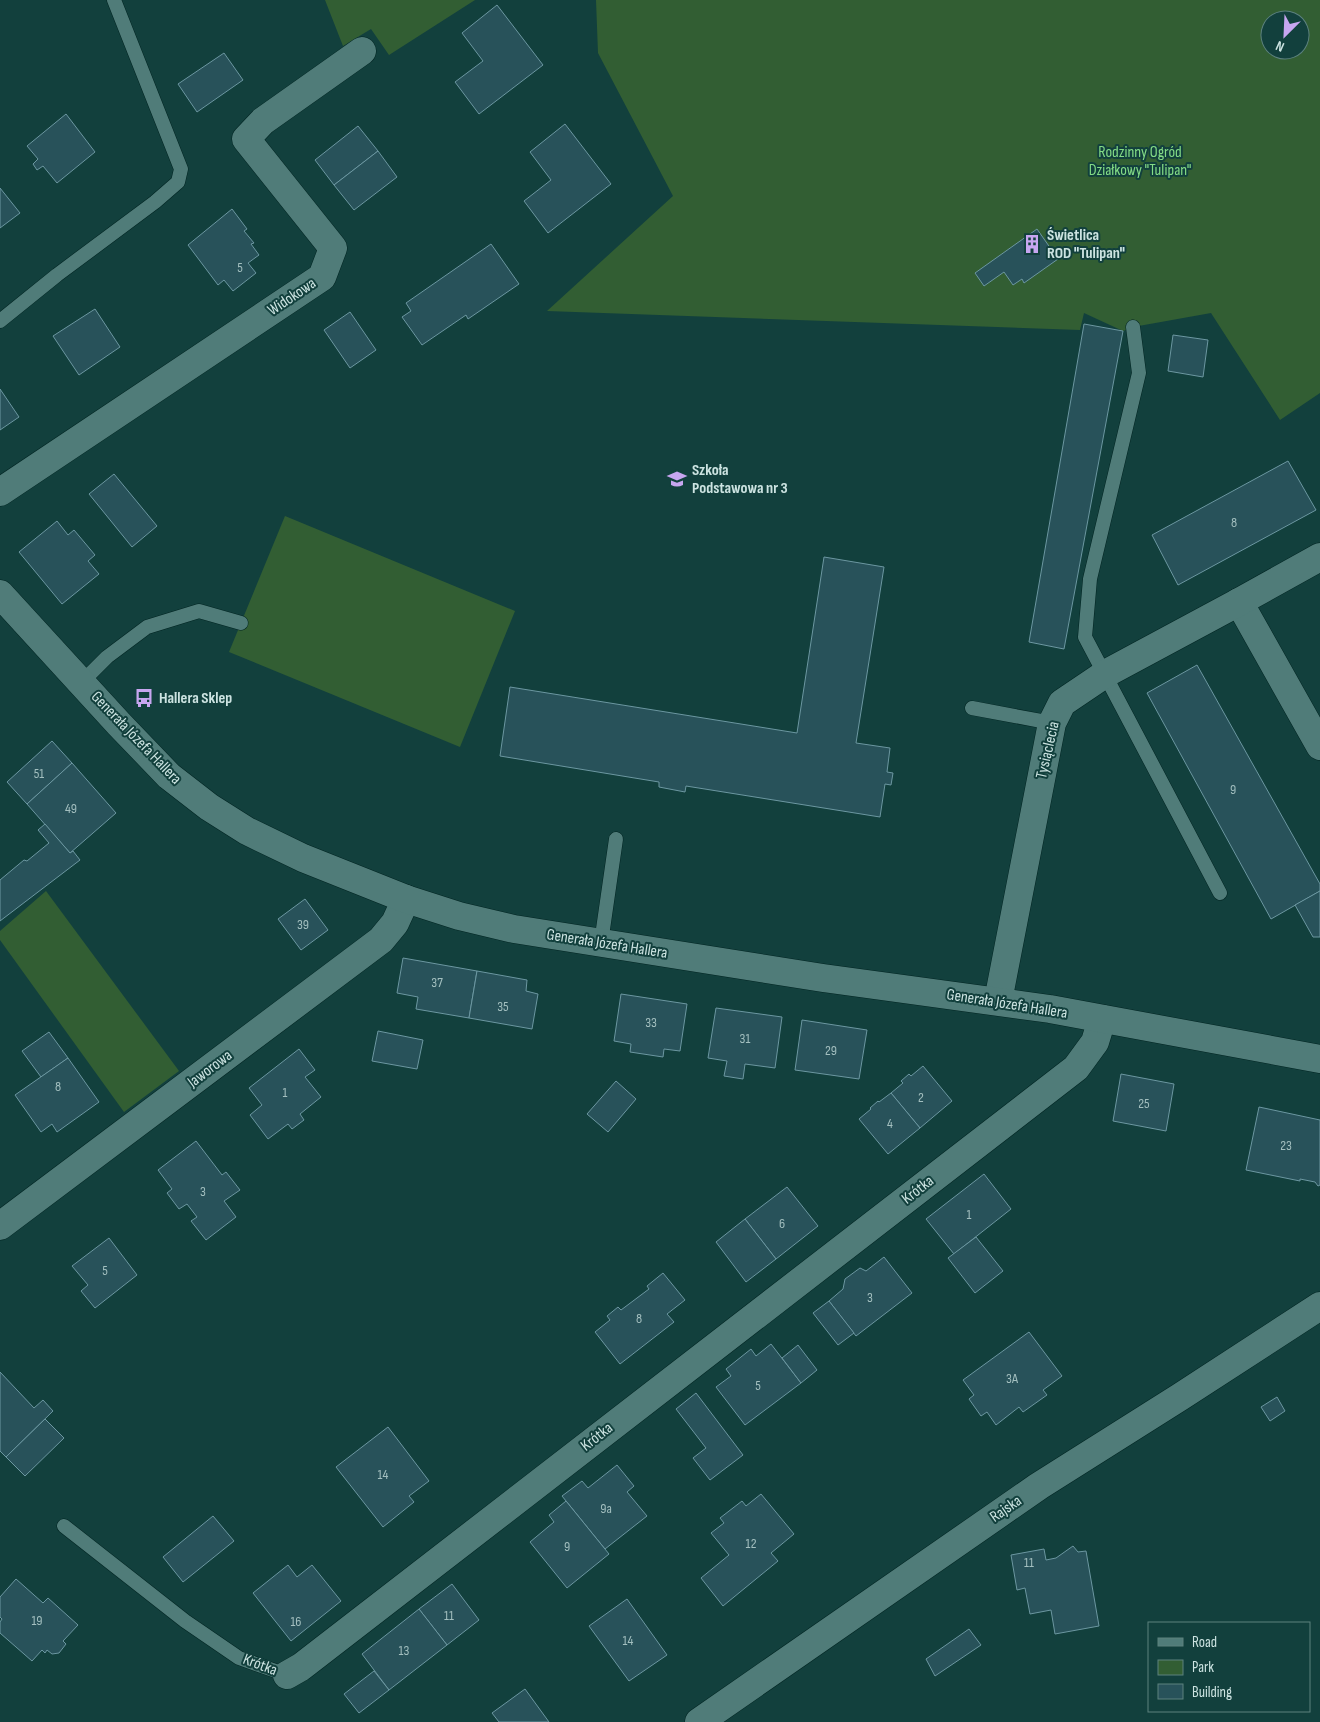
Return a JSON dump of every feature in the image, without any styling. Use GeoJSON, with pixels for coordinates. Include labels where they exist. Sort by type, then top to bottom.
{"type":"FeatureCollection","features":[{"type":"Feature","properties":{"kind":"street","name":"Widokowa"},"geometry":{"type":"LineString","coordinates":[[0,492],[322,277],[333,248],[246,139],[263,121],[362,51]]}},
{"type":"Feature","properties":{"kind":"street","name":"Tysiąclecia"},"geometry":{"type":"LineString","coordinates":[[998,1001],[1052,723],[1062,703],[1105,674],[1320,557]]}},
{"type":"Feature","properties":{"kind":"street","name":"Generała Józefa Hallera"},"geometry":{"type":"LineString","coordinates":[[0,594],[169,776],[209,807],[248,831],[303,858],[406,899],[459,916],[514,929],[823,978],[998,1001],[1320,1059]]}},
{"type":"Feature","properties":{"kind":"street"},"geometry":{"type":"LineString","coordinates":[[1239,602],[1320,746]]}},
{"type":"Feature","properties":{"kind":"street","name":"Jaworowa"},"geometry":{"type":"LineString","coordinates":[[0,1226],[381,940],[395,923],[406,899]]}},
{"type":"Feature","properties":{"kind":"street","name":"Krótka"},"geometry":{"type":"LineString","coordinates":[[287,1675],[301,1667],[1076,1068],[1095,1042],[1102,1019]]}},
{"type":"Feature","properties":{"kind":"street","name":"Rajska"},"geometry":{"type":"LineString","coordinates":[[699,1722],[1039,1486],[1320,1306]]}},
{"type":"Feature","properties":{"kind":"lane"},"geometry":{"type":"LineString","coordinates":[[0,321],[178,182],[181,169],[114,0]]}},
{"type":"Feature","properties":{"kind":"lane"},"geometry":{"type":"LineString","coordinates":[[1134,327],[1139,373],[1090,578],[1085,637],[1220,893]]}},
{"type":"Feature","properties":{"kind":"lane"},"geometry":{"type":"LineString","coordinates":[[82,682],[107,657],[147,627],[200,611],[241,623]]}},
{"type":"Feature","properties":{"kind":"lane"},"geometry":{"type":"LineString","coordinates":[[972,708],[1052,723]]}},
{"type":"Feature","properties":{"kind":"lane"},"geometry":{"type":"LineString","coordinates":[[601,943],[616,839]]}},
{"type":"Feature","properties":{"kind":"lane","name":"Krótka"},"geometry":{"type":"LineString","coordinates":[[64,1526],[185,1621],[239,1658],[287,1675]]}},
{"type":"Feature","properties":{"kind":"green space"},"geometry":{"type":"Polygon","coordinates":[[[325,0],[475,0],[389,55],[371,29],[343,46],[325,0]]]}},
{"type":"Feature","properties":{"kind":"green space","name":"Rodzinny Ogród Działkowy \"Tulipan\""},"geometry":{"type":"Polygon","coordinates":[[[596,0],[1320,0],[1320,393],[1280,420],[1211,313],[1133,327],[1123,331],[1084,313],[1080,330],[547,311],[673,196],[598,53],[596,0]]]}},
{"type":"Feature","properties":{"kind":"green space"},"geometry":{"type":"Polygon","coordinates":[[[285,516],[515,611],[460,747],[229,652],[285,516]]]}},
{"type":"Feature","properties":{"kind":"green space"},"geometry":{"type":"Polygon","coordinates":[[[46,891],[179,1071],[124,1112],[0,940],[0,931],[46,891]]]}},
{"type":"Feature","properties":{"kind":"building"},"geometry":{"type":"Polygon","coordinates":[[[497,5],[543,65],[479,114],[455,82],[483,61],[462,33],[497,5]]]}},
{"type":"Feature","properties":{"kind":"building"},"geometry":{"type":"Polygon","coordinates":[[[224,53],[243,80],[197,112],[178,84],[224,53]]]}},
{"type":"Feature","properties":{"kind":"building"},"geometry":{"type":"Polygon","coordinates":[[[66,114],[95,152],[57,183],[43,166],[37,170],[33,164],[38,159],[27,146],[66,114]]]}},
{"type":"Feature","properties":{"kind":"building"},"geometry":{"type":"Polygon","coordinates":[[[565,124],[611,184],[548,233],[524,201],[551,180],[530,152],[565,124]]]}},
{"type":"Feature","properties":{"kind":"building"},"geometry":{"type":"Polygon","coordinates":[[[358,126],[378,151],[334,185],[315,160],[358,126]]]}},
{"type":"Feature","properties":{"kind":"building"},"geometry":{"type":"Polygon","coordinates":[[[378,151],[397,177],[354,210],[334,185],[378,151]]]}},
{"type":"Feature","properties":{"kind":"building"},"geometry":{"type":"Polygon","coordinates":[[[0,188],[20,213],[0,228],[0,188]]]}},
{"type":"Feature","properties":{"kind":"building"},"geometry":{"type":"Polygon","coordinates":[[[232,209],[247,229],[244,231],[254,243],[251,244],[259,255],[248,263],[256,273],[233,291],[224,280],[218,285],[188,245],[232,209]]]}},
{"type":"Feature","properties":{"kind":"building","name":"Świetlica ROD \"Tulipan\""},"geometry":{"type":"Polygon","coordinates":[[[1037,229],[1058,259],[1024,283],[1022,279],[1013,285],[1004,272],[984,286],[975,273],[1037,229]]]}},
{"type":"Feature","properties":{"kind":"building"},"geometry":{"type":"Polygon","coordinates":[[[491,244],[519,284],[468,319],[466,315],[422,345],[402,317],[411,311],[406,303],[491,244]]]}},
{"type":"Feature","properties":{"kind":"building"},"geometry":{"type":"Polygon","coordinates":[[[95,309],[120,347],[79,375],[53,336],[95,309]]]}},
{"type":"Feature","properties":{"kind":"building"},"geometry":{"type":"Polygon","coordinates":[[[350,312],[376,350],[350,368],[324,330],[350,312]]]}},
{"type":"Feature","properties":{"kind":"building"},"geometry":{"type":"Polygon","coordinates":[[[1084,324],[1123,331],[1064,649],[1029,642],[1084,324]]]}},
{"type":"Feature","properties":{"kind":"building"},"geometry":{"type":"Polygon","coordinates":[[[1173,335],[1208,340],[1203,377],[1168,371],[1173,335]]]}},
{"type":"Feature","properties":{"kind":"building"},"geometry":{"type":"Polygon","coordinates":[[[0,389],[19,417],[0,430],[0,389]]]}},
{"type":"Feature","properties":{"kind":"building"},"geometry":{"type":"Polygon","coordinates":[[[1288,461],[1316,510],[1178,585],[1152,535],[1288,461]]]}},
{"type":"Feature","properties":{"kind":"building"},"geometry":{"type":"Polygon","coordinates":[[[114,474],[157,526],[132,547],[89,494],[114,474]]]}},
{"type":"Feature","properties":{"kind":"building"},"geometry":{"type":"Polygon","coordinates":[[[57,521],[68,535],[74,530],[95,555],[88,561],[99,574],[62,604],[19,552],[57,521]]]}},
{"type":"Feature","properties":{"kind":"building"},"geometry":{"type":"Polygon","coordinates":[[[824,557],[884,567],[856,743],[890,748],[887,772],[893,773],[891,785],[885,784],[880,817],[686,786],[685,792],[659,787],[659,782],[500,756],[510,687],[797,733],[824,557]]]}},
{"type":"Feature","properties":{"kind":"building"},"geometry":{"type":"Polygon","coordinates":[[[1197,665],[1320,884],[1320,891],[1271,919],[1147,693],[1197,665]]]}},
{"type":"Feature","properties":{"kind":"building"},"geometry":{"type":"Polygon","coordinates":[[[52,741],[72,763],[27,804],[7,782],[52,741]]]}},
{"type":"Feature","properties":{"kind":"building"},"geometry":{"type":"Polygon","coordinates":[[[72,763],[116,813],[70,853],[27,804],[72,763]]]}},
{"type":"Feature","properties":{"kind":"building"},"geometry":{"type":"Polygon","coordinates":[[[45,824],[70,853],[73,851],[80,860],[0,921],[0,880],[49,843],[38,830],[45,824]]]}},
{"type":"Feature","properties":{"kind":"building"},"geometry":{"type":"Polygon","coordinates":[[[1320,891],[1320,937],[1313,937],[1295,905],[1320,891]]]}},
{"type":"Feature","properties":{"kind":"building"},"geometry":{"type":"Polygon","coordinates":[[[305,899],[328,930],[301,950],[278,919],[305,899]]]}},
{"type":"Feature","properties":{"kind":"building"},"geometry":{"type":"Polygon","coordinates":[[[403,958],[477,971],[469,1018],[416,1009],[418,997],[397,993],[403,958]]]}},
{"type":"Feature","properties":{"kind":"building"},"geometry":{"type":"Polygon","coordinates":[[[477,971],[527,980],[526,991],[538,994],[532,1029],[469,1018],[477,971]]]}},
{"type":"Feature","properties":{"kind":"building"},"geometry":{"type":"Polygon","coordinates":[[[621,994],[687,1004],[680,1051],[664,1049],[663,1057],[630,1052],[631,1044],[614,1041],[621,994]]]}},
{"type":"Feature","properties":{"kind":"building"},"geometry":{"type":"Polygon","coordinates":[[[716,1008],[782,1017],[775,1068],[745,1064],[743,1079],[724,1076],[727,1061],[708,1058],[716,1008]]]}},
{"type":"Feature","properties":{"kind":"building"},"geometry":{"type":"Polygon","coordinates":[[[802,1020],[867,1030],[859,1079],[795,1070],[802,1020]]]}},
{"type":"Feature","properties":{"kind":"building"},"geometry":{"type":"Polygon","coordinates":[[[378,1031],[423,1040],[417,1069],[372,1061],[378,1031]]]}},
{"type":"Feature","properties":{"kind":"building"},"geometry":{"type":"Polygon","coordinates":[[[49,1032],[68,1058],[41,1077],[22,1051],[49,1032]]]}},
{"type":"Feature","properties":{"kind":"building"},"geometry":{"type":"Polygon","coordinates":[[[299,1049],[315,1070],[305,1077],[321,1097],[300,1114],[304,1120],[292,1129],[288,1124],[268,1139],[250,1115],[262,1105],[249,1088],[299,1049]]]}},
{"type":"Feature","properties":{"kind":"building"},"geometry":{"type":"Polygon","coordinates":[[[68,1058],[99,1102],[57,1132],[52,1124],[41,1132],[15,1095],[68,1058]]]}},
{"type":"Feature","properties":{"kind":"building"},"geometry":{"type":"Polygon","coordinates":[[[923,1066],[952,1101],[920,1128],[891,1093],[903,1083],[901,1081],[909,1074],[911,1076],[923,1066]]]}},
{"type":"Feature","properties":{"kind":"building"},"geometry":{"type":"Polygon","coordinates":[[[1121,1074],[1174,1084],[1166,1131],[1113,1121],[1121,1074]]]}},
{"type":"Feature","properties":{"kind":"building"},"geometry":{"type":"Polygon","coordinates":[[[616,1081],[636,1099],[608,1132],[587,1114],[616,1081]]]}},
{"type":"Feature","properties":{"kind":"building"},"geometry":{"type":"Polygon","coordinates":[[[891,1093],[920,1128],[888,1154],[859,1119],[878,1101],[891,1093]]]}},
{"type":"Feature","properties":{"kind":"building"},"geometry":{"type":"Polygon","coordinates":[[[1259,1107],[1320,1120],[1320,1185],[1318,1186],[1315,1182],[1300,1179],[1300,1181],[1246,1170],[1259,1107]]]}},
{"type":"Feature","properties":{"kind":"building"},"geometry":{"type":"Polygon","coordinates":[[[196,1141],[222,1175],[226,1172],[240,1190],[224,1201],[236,1217],[206,1240],[191,1221],[197,1217],[187,1204],[179,1209],[167,1193],[172,1189],[158,1170],[196,1141]]]}},
{"type":"Feature","properties":{"kind":"building"},"geometry":{"type":"Polygon","coordinates":[[[984,1174],[1011,1209],[954,1254],[926,1219],[984,1174]]]}},
{"type":"Feature","properties":{"kind":"building"},"geometry":{"type":"Polygon","coordinates":[[[787,1187],[818,1226],[776,1259],[745,1219],[787,1187]]]}},
{"type":"Feature","properties":{"kind":"building"},"geometry":{"type":"Polygon","coordinates":[[[745,1219],[776,1259],[746,1282],[716,1242],[745,1219]]]}},
{"type":"Feature","properties":{"kind":"building"},"geometry":{"type":"Polygon","coordinates":[[[976,1237],[1003,1271],[975,1293],[948,1258],[976,1237]]]}},
{"type":"Feature","properties":{"kind":"building"},"geometry":{"type":"Polygon","coordinates":[[[109,1238],[137,1275],[95,1308],[81,1291],[88,1285],[72,1266],[109,1238]]]}},
{"type":"Feature","properties":{"kind":"building"},"geometry":{"type":"Polygon","coordinates":[[[884,1257],[912,1293],[856,1336],[829,1301],[843,1289],[845,1279],[860,1268],[866,1271],[884,1257]]]}},
{"type":"Feature","properties":{"kind":"building"},"geometry":{"type":"Polygon","coordinates":[[[663,1273],[685,1300],[667,1314],[674,1322],[620,1364],[595,1332],[610,1320],[607,1316],[618,1307],[621,1310],[649,1289],[647,1286],[663,1273]]]}},
{"type":"Feature","properties":{"kind":"building"},"geometry":{"type":"Polygon","coordinates":[[[829,1301],[854,1333],[838,1345],[813,1313],[829,1301]]]}},
{"type":"Feature","properties":{"kind":"building"},"geometry":{"type":"Polygon","coordinates":[[[1029,1332],[1062,1376],[1043,1390],[1047,1395],[1023,1412],[1019,1407],[996,1425],[987,1412],[981,1416],[969,1399],[974,1395],[963,1380],[1029,1332]]]}},
{"type":"Feature","properties":{"kind":"building"},"geometry":{"type":"Polygon","coordinates":[[[771,1344],[801,1383],[745,1425],[716,1387],[731,1376],[726,1369],[751,1349],[756,1356],[771,1344]]]}},
{"type":"Feature","properties":{"kind":"building"},"geometry":{"type":"Polygon","coordinates":[[[798,1345],[817,1370],[801,1383],[782,1358],[798,1345]]]}},
{"type":"Feature","properties":{"kind":"building"},"geometry":{"type":"Polygon","coordinates":[[[0,1372],[34,1408],[43,1400],[53,1411],[6,1457],[0,1451],[0,1372]]]}},
{"type":"Feature","properties":{"kind":"building"},"geometry":{"type":"Polygon","coordinates":[[[696,1393],[743,1455],[710,1480],[693,1458],[706,1448],[676,1409],[696,1393]]]}},
{"type":"Feature","properties":{"kind":"building"},"geometry":{"type":"Polygon","coordinates":[[[1277,1397],[1285,1411],[1270,1421],[1261,1407],[1277,1397]]]}},
{"type":"Feature","properties":{"kind":"building"},"geometry":{"type":"Polygon","coordinates":[[[45,1419],[64,1438],[25,1476],[6,1457],[45,1419]]]}},
{"type":"Feature","properties":{"kind":"building"},"geometry":{"type":"Polygon","coordinates":[[[388,1427],[429,1481],[409,1496],[414,1502],[383,1527],[336,1467],[388,1427]]]}},
{"type":"Feature","properties":{"kind":"building"},"geometry":{"type":"Polygon","coordinates":[[[617,1465],[634,1486],[627,1492],[647,1516],[605,1549],[562,1496],[582,1481],[588,1488],[617,1465]]]}},
{"type":"Feature","properties":{"kind":"building"},"geometry":{"type":"Polygon","coordinates":[[[761,1494],[794,1534],[771,1553],[778,1561],[723,1606],[701,1578],[729,1555],[711,1533],[724,1523],[720,1518],[742,1501],[746,1506],[761,1494]]]}},
{"type":"Feature","properties":{"kind":"building"},"geometry":{"type":"Polygon","coordinates":[[[566,1501],[609,1554],[567,1588],[530,1542],[554,1522],[549,1515],[566,1501]]]}},
{"type":"Feature","properties":{"kind":"building"},"geometry":{"type":"Polygon","coordinates":[[[213,1516],[234,1541],[183,1582],[163,1557],[213,1516]]]}},
{"type":"Feature","properties":{"kind":"building"},"geometry":{"type":"Polygon","coordinates":[[[1073,1546],[1078,1552],[1086,1551],[1099,1626],[1055,1634],[1051,1610],[1030,1614],[1025,1588],[1017,1590],[1011,1555],[1044,1549],[1046,1560],[1056,1558],[1073,1546]]]}},
{"type":"Feature","properties":{"kind":"building"},"geometry":{"type":"Polygon","coordinates":[[[288,1565],[297,1577],[312,1565],[341,1601],[291,1641],[253,1593],[288,1565]]]}},
{"type":"Feature","properties":{"kind":"building"},"geometry":{"type":"Polygon","coordinates":[[[16,1579],[43,1603],[48,1598],[78,1625],[63,1641],[66,1644],[59,1653],[52,1654],[47,1650],[45,1653],[42,1650],[32,1661],[0,1633],[0,1622],[2,1619],[0,1617],[0,1597],[16,1579]]]}},
{"type":"Feature","properties":{"kind":"building"},"geometry":{"type":"Polygon","coordinates":[[[452,1584],[479,1620],[447,1645],[419,1609],[452,1584]]]}},
{"type":"Feature","properties":{"kind":"building"},"geometry":{"type":"Polygon","coordinates":[[[627,1599],[667,1655],[629,1681],[589,1626],[627,1599]]]}},
{"type":"Feature","properties":{"kind":"building"},"geometry":{"type":"Polygon","coordinates":[[[419,1609],[447,1645],[389,1690],[362,1654],[419,1609]]]}},
{"type":"Feature","properties":{"kind":"building"},"geometry":{"type":"Polygon","coordinates":[[[969,1629],[981,1645],[935,1676],[926,1659],[969,1629]]]}},
{"type":"Feature","properties":{"kind":"building"},"geometry":{"type":"Polygon","coordinates":[[[374,1671],[389,1690],[359,1713],[344,1694],[374,1671]]]}},
{"type":"Feature","properties":{"kind":"building"},"geometry":{"type":"Polygon","coordinates":[[[525,1689],[549,1722],[499,1722],[492,1713],[525,1689]]]}},
{"type":"Feature","properties":{"kind":"place","name":"Świetlica ROD \"Tulipan\""},"geometry":{"type":"Point","coordinates":[1032,244]}},
{"type":"Feature","properties":{"kind":"place","name":"Szkoła Podstawowa nr 3"},"geometry":{"type":"Point","coordinates":[677,479]}},
{"type":"Feature","properties":{"kind":"place","name":"Hallera Sklep"},"geometry":{"type":"Point","coordinates":[144,698]}}]}
